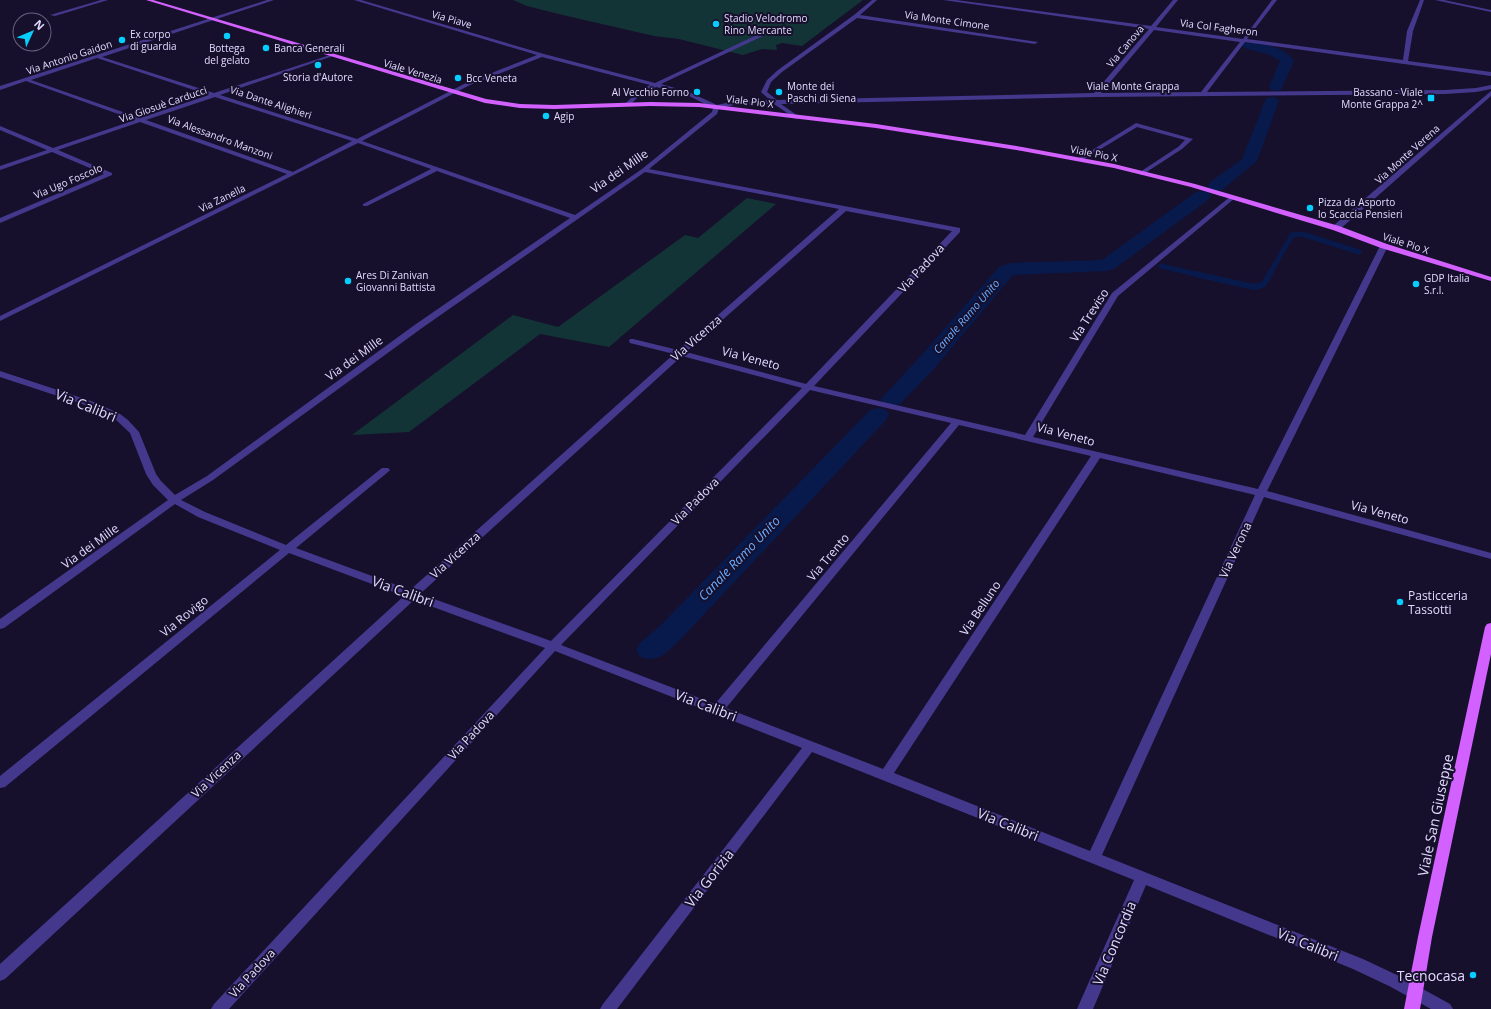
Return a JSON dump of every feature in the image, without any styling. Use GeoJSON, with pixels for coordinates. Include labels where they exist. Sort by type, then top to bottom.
{"type":"FeatureCollection","features":[{"type":"Feature","properties":{"kind":"main road","name":"Viale Venezia"},"geometry":{"type":"LineString","coordinates":[[148,0],[485,101],[520,106],[577,108],[681,104]]}},
{"type":"Feature","properties":{"kind":"main road","name":"Viale Pio X"},"geometry":{"type":"LineString","coordinates":[[681,104],[876,126],[1079,160],[1142,173],[1233,197],[1336,228],[1384,246],[1491,279]]}},
{"type":"Feature","properties":{"kind":"main road","name":"Viale San Giuseppe"},"geometry":{"type":"LineString","coordinates":[[1412,1009],[1491,628]]}},
{"type":"Feature","properties":{"kind":"street"},"geometry":{"type":"LineString","coordinates":[[54,15],[106,0]]}},
{"type":"Feature","properties":{"kind":"street","name":"Via Antonio Gaidon"},"geometry":{"type":"LineString","coordinates":[[0,88],[272,0]]}},
{"type":"Feature","properties":{"kind":"street","name":"Via Piave"},"geometry":{"type":"LineString","coordinates":[[356,0],[542,55],[687,93],[716,107]]}},
{"type":"Feature","properties":{"kind":"street"},"geometry":{"type":"LineString","coordinates":[[796,117],[764,92],[769,81],[875,0]]}},
{"type":"Feature","properties":{"kind":"street","name":"Via Col Fagheron"},"geometry":{"type":"LineString","coordinates":[[945,0],[1244,39],[1491,74]]}},
{"type":"Feature","properties":{"kind":"street","name":"Via Canova"},"geometry":{"type":"LineString","coordinates":[[1096,95],[1176,0]]}},
{"type":"Feature","properties":{"kind":"street"},"geometry":{"type":"LineString","coordinates":[[1202,95],[1275,0]]}},
{"type":"Feature","properties":{"kind":"street"},"geometry":{"type":"LineString","coordinates":[[1405,62],[1410,31],[1422,0]]}},
{"type":"Feature","properties":{"kind":"street"},"geometry":{"type":"LineString","coordinates":[[1437,0],[1482,7],[1491,11]]}},
{"type":"Feature","properties":{"kind":"street","name":"Via Monte Cimone"},"geometry":{"type":"LineString","coordinates":[[856,16],[1035,42]]}},
{"type":"Feature","properties":{"kind":"street"},"geometry":{"type":"LineString","coordinates":[[627,105],[638,94],[654,85],[763,34]]}},
{"type":"Feature","properties":{"kind":"street","name":"Via Giosuè Carducci"},"geometry":{"type":"LineString","coordinates":[[0,168],[331,55]]}},
{"type":"Feature","properties":{"kind":"street"},"geometry":{"type":"LineString","coordinates":[[453,92],[468,84],[542,55]]}},
{"type":"Feature","properties":{"kind":"street","name":"Via Dante Alighieri"},"geometry":{"type":"LineString","coordinates":[[98,57],[438,168],[575,217]]}},
{"type":"Feature","properties":{"kind":"street","name":"Via Alessandro Manzoni"},"geometry":{"type":"LineString","coordinates":[[27,80],[293,174]]}},
{"type":"Feature","properties":{"kind":"street","name":"Viale Monte Grappa"},"geometry":{"type":"LineString","coordinates":[[716,107],[735,103],[898,98],[1445,92],[1476,90],[1491,87]]}},
{"type":"Feature","properties":{"kind":"street","name":"Via Zanella"},"geometry":{"type":"LineString","coordinates":[[0,319],[293,174],[453,92]]}},
{"type":"Feature","properties":{"kind":"street"},"geometry":{"type":"LineString","coordinates":[[681,104],[691,98],[687,93]]}},
{"type":"Feature","properties":{"kind":"street","name":"Via Monte Verena"},"geometry":{"type":"LineString","coordinates":[[1336,228],[1491,94]]}},
{"type":"Feature","properties":{"kind":"street","name":"Via dei Mille"},"geometry":{"type":"LineString","coordinates":[[0,625],[174,500],[210,478],[419,326],[644,170],[715,113],[716,107]]}},
{"type":"Feature","properties":{"kind":"street"},"geometry":{"type":"LineString","coordinates":[[1079,160],[1136,125],[1190,139],[1180,148],[1142,173]]}},
{"type":"Feature","properties":{"kind":"street"},"geometry":{"type":"LineString","coordinates":[[0,128],[53,150]]}},
{"type":"Feature","properties":{"kind":"street","name":"Via Ugo Foscolo"},"geometry":{"type":"LineString","coordinates":[[0,220],[110,174],[53,150]]}},
{"type":"Feature","properties":{"kind":"street"},"geometry":{"type":"LineString","coordinates":[[365,205],[438,168]]}},
{"type":"Feature","properties":{"kind":"street","name":"Via Padova"},"geometry":{"type":"LineString","coordinates":[[219,1009],[553,646],[808,387],[957,230],[644,170]]}},
{"type":"Feature","properties":{"kind":"street","name":"Via Treviso"},"geometry":{"type":"LineString","coordinates":[[1028,437],[1115,294],[1233,197]]}},
{"type":"Feature","properties":{"kind":"street","name":"Via Vicenza"},"geometry":{"type":"LineString","coordinates":[[0,974],[412,594],[679,353],[845,208]]}},
{"type":"Feature","properties":{"kind":"street","name":"Via Verona"},"geometry":{"type":"LineString","coordinates":[[1094,858],[1261,493],[1384,246]]}},
{"type":"Feature","properties":{"kind":"street","name":"Via Veneto"},"geometry":{"type":"LineString","coordinates":[[633,341],[808,387],[1028,437],[1097,455],[1261,493],[1491,556]]}},
{"type":"Feature","properties":{"kind":"street","name":"Via Calibri"},"geometry":{"type":"LineString","coordinates":[[0,374],[99,408],[117,417],[131,428],[136,436],[147,468],[164,492],[174,500],[198,514],[718,709],[1094,858],[1358,964],[1394,980],[1445,1009]]}},
{"type":"Feature","properties":{"kind":"street","name":"Via Trento"},"geometry":{"type":"LineString","coordinates":[[718,709],[958,421]]}},
{"type":"Feature","properties":{"kind":"street","name":"Via Belluno"},"geometry":{"type":"LineString","coordinates":[[885,776],[1097,455]]}},
{"type":"Feature","properties":{"kind":"street","name":"Via Rovigo"},"geometry":{"type":"LineString","coordinates":[[0,783],[385,470]]}},
{"type":"Feature","properties":{"kind":"street","name":"Via Gorizia"},"geometry":{"type":"LineString","coordinates":[[608,1009],[810,746]]}},
{"type":"Feature","properties":{"kind":"street","name":"Via Concordia"},"geometry":{"type":"LineString","coordinates":[[1085,1009],[1142,878]]}},
{"type":"Feature","properties":{"kind":"green space","name":"Stadio Velodromo Rino Mercante"},"geometry":{"type":"Polygon","coordinates":[[[513,0],[863,0],[802,46],[782,43],[776,45],[777,50],[762,49],[743,55],[679,39],[654,36],[567,16],[527,6],[513,0]]]}},
{"type":"Feature","properties":{"kind":"green space"},"geometry":{"type":"Polygon","coordinates":[[[747,198],[776,204],[609,347],[540,334],[409,432],[352,435],[513,315],[558,327],[685,235],[698,238],[747,198]]]}},
{"type":"Feature","properties":{"kind":"waterway","name":"Canale Ramo Unito"},"geometry":{"type":"LineString","coordinates":[[1249,45],[1265,48],[1280,54],[1287,61],[1276,87]]}},
{"type":"Feature","properties":{"kind":"waterway","name":"Canale Ramo Unito"},"geometry":{"type":"LineString","coordinates":[[1216,186],[1249,161],[1272,101]]}},
{"type":"Feature","properties":{"kind":"waterway","name":"Canale Ramo Unito"},"geometry":{"type":"LineString","coordinates":[[892,399],[925,365],[1006,271],[1011,269],[1107,265],[1202,196]]}},
{"type":"Feature","properties":{"kind":"waterway"},"geometry":{"type":"LineString","coordinates":[[1269,275],[1292,235],[1302,234],[1359,252]]}},
{"type":"Feature","properties":{"kind":"waterway"},"geometry":{"type":"LineString","coordinates":[[1161,266],[1200,275]]}},
{"type":"Feature","properties":{"kind":"waterway"},"geometry":{"type":"LineString","coordinates":[[1195,274],[1254,287],[1263,285],[1270,274]]}},
{"type":"Feature","properties":{"kind":"waterway","name":"Canale Ramo Unito"},"geometry":{"type":"LineString","coordinates":[[650,650],[669,634],[878,415]]}},
{"type":"Feature","properties":{"kind":"place","name":"Stadio Velodromo Rino Mercante"},"geometry":{"type":"Point","coordinates":[716,24]}},
{"type":"Feature","properties":{"kind":"place","name":"Bottega del gelato"},"geometry":{"type":"Point","coordinates":[227,36]}},
{"type":"Feature","properties":{"kind":"place","name":"Ex corpo di guardia"},"geometry":{"type":"Point","coordinates":[122,40]}},
{"type":"Feature","properties":{"kind":"place","name":"Banca Generali"},"geometry":{"type":"Point","coordinates":[266,48]}},
{"type":"Feature","properties":{"kind":"place","name":"Storia d'Autore"},"geometry":{"type":"Point","coordinates":[318,65]}},
{"type":"Feature","properties":{"kind":"place","name":"Bcc Veneta"},"geometry":{"type":"Point","coordinates":[458,78]}},
{"type":"Feature","properties":{"kind":"place","name":"Al Vecchio Forno"},"geometry":{"type":"Point","coordinates":[697,92]}},
{"type":"Feature","properties":{"kind":"place","name":"Monte dei Paschi di Siena"},"geometry":{"type":"Point","coordinates":[779,92]}},
{"type":"Feature","properties":{"kind":"place","name":"Bassano - Viale Monte Grappa 2^"},"geometry":{"type":"Point","coordinates":[1431,98]}},
{"type":"Feature","properties":{"kind":"place","name":"Agip"},"geometry":{"type":"Point","coordinates":[546,116]}},
{"type":"Feature","properties":{"kind":"place","name":"Pizza da Asporto lo Scaccia Pensieri"},"geometry":{"type":"Point","coordinates":[1310,208]}},
{"type":"Feature","properties":{"kind":"place","name":"Ares Di Zanivan Giovanni Battista"},"geometry":{"type":"Point","coordinates":[348,281]}},
{"type":"Feature","properties":{"kind":"place","name":"GDP Italia S.r.l."},"geometry":{"type":"Point","coordinates":[1416,284]}},
{"type":"Feature","properties":{"kind":"place","name":"Pasticceria Tassotti"},"geometry":{"type":"Point","coordinates":[1400,602]}},
{"type":"Feature","properties":{"kind":"place","name":"Tecnocasa"},"geometry":{"type":"Point","coordinates":[1473,975]}}]}
